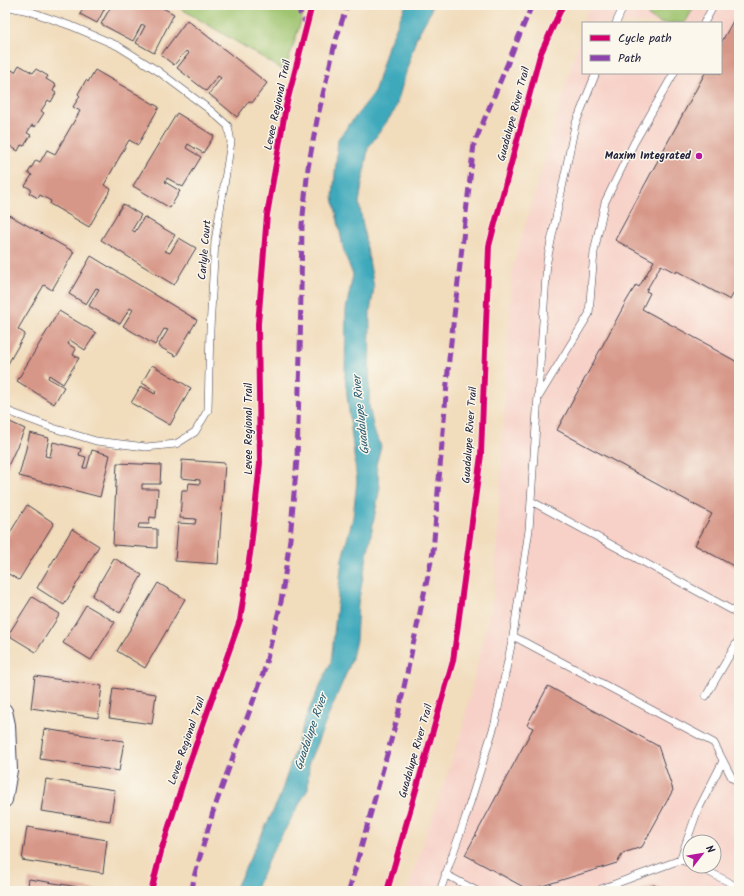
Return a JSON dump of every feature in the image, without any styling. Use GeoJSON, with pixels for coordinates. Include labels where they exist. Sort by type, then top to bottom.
{"type":"FeatureCollection","features":[{"type":"Feature","properties":{"kind":"street"},"geometry":{"type":"LineString","coordinates":[[5,711],[8,724],[10,770],[5,800]]}},
{"type":"Feature","properties":{"kind":"lane"},"geometry":{"type":"LineString","coordinates":[[616,22],[624,5]]}},
{"type":"Feature","properties":{"kind":"lane"},"geometry":{"type":"LineString","coordinates":[[705,22],[714,5]]}},
{"type":"Feature","properties":{"kind":"lane","name":"Carlyle Court"},"geometry":{"type":"LineString","coordinates":[[5,6],[29,11],[74,27],[118,46],[158,71],[216,115],[228,126],[232,142],[215,241],[210,329],[208,410],[195,432],[176,444],[146,447],[96,441],[54,428],[5,409]]}},
{"type":"Feature","properties":{"kind":"lane"},"geometry":{"type":"LineString","coordinates":[[440,891],[496,724],[513,636],[529,530],[547,261],[576,125],[596,74]]}},
{"type":"Feature","properties":{"kind":"lane"},"geometry":{"type":"LineString","coordinates":[[538,400],[589,314],[594,252],[606,202],[634,143],[673,74]]}},
{"type":"Feature","properties":{"kind":"lane"},"geometry":{"type":"LineString","coordinates":[[531,501],[739,614]]}},
{"type":"Feature","properties":{"kind":"lane"},"geometry":{"type":"LineString","coordinates":[[513,636],[714,743],[732,778],[739,782]]}},
{"type":"Feature","properties":{"kind":"lane"},"geometry":{"type":"LineString","coordinates":[[706,696],[739,639]]}},
{"type":"Feature","properties":{"kind":"lane"},"geometry":{"type":"LineString","coordinates":[[599,891],[680,860],[697,812],[724,761]]}},
{"type":"Feature","properties":{"kind":"lane"},"geometry":{"type":"LineString","coordinates":[[445,874],[477,891]]}},
{"type":"Feature","properties":{"kind":"lane"},"geometry":{"type":"LineString","coordinates":[[713,874],[739,889]]}},
{"type":"Feature","properties":{"kind":"shaded area"},"geometry":{"type":"Polygon","coordinates":[[[589,5],[739,5],[739,891],[407,891],[461,733],[494,594],[512,270],[582,30],[582,74],[722,74],[722,22],[584,22],[589,5]]]}},
{"type":"Feature","properties":{"kind":"green space"},"geometry":{"type":"Polygon","coordinates":[[[175,5],[306,5],[285,71],[175,5]]]}},
{"type":"Feature","properties":{"kind":"green space"},"geometry":{"type":"Polygon","coordinates":[[[654,5],[695,5],[686,22],[658,22],[648,16],[654,5]]]}},
{"type":"Feature","properties":{"kind":"water","name":"Guadalupe River"},"geometry":{"type":"Polygon","coordinates":[[[406,5],[432,5],[430,13],[416,38],[395,110],[368,148],[359,203],[374,288],[370,312],[369,405],[374,431],[381,446],[376,465],[380,487],[358,604],[356,640],[351,662],[309,762],[308,789],[269,858],[255,891],[235,891],[279,799],[307,714],[331,662],[342,559],[353,517],[357,481],[345,377],[346,309],[353,275],[344,252],[333,197],[338,139],[374,93],[388,46],[406,5]]]}},
{"type":"Feature","properties":{"kind":"building"},"geometry":{"type":"Polygon","coordinates":[[[85,5],[157,5],[174,14],[154,53],[136,43],[145,26],[142,24],[133,41],[101,24],[110,8],[106,6],[97,23],[80,14],[85,5]]]}},
{"type":"Feature","properties":{"kind":"building"},"geometry":{"type":"Polygon","coordinates":[[[739,10],[739,283],[730,300],[677,271],[676,273],[661,265],[646,291],[650,293],[642,309],[739,363],[739,569],[695,545],[712,514],[557,430],[627,300],[636,285],[639,287],[654,261],[615,240],[704,74],[722,74],[722,41],[739,10]]]}},
{"type":"Feature","properties":{"kind":"building"},"geometry":{"type":"Polygon","coordinates":[[[187,20],[267,83],[252,103],[249,101],[237,117],[209,94],[221,78],[218,76],[206,91],[177,68],[189,53],[186,51],[174,65],[161,55],[187,20]]]}},
{"type":"Feature","properties":{"kind":"building"},"geometry":{"type":"Polygon","coordinates":[[[19,65],[33,73],[36,69],[48,76],[46,79],[56,85],[53,91],[56,93],[51,102],[48,100],[41,111],[44,113],[35,127],[32,125],[27,133],[31,135],[24,146],[21,145],[18,151],[5,143],[5,66],[15,72],[19,65]]]}},
{"type":"Feature","properties":{"kind":"building"},"geometry":{"type":"Polygon","coordinates":[[[95,70],[159,107],[138,145],[129,140],[104,185],[111,189],[89,227],[50,204],[51,201],[40,195],[38,198],[29,193],[31,189],[25,186],[32,175],[28,173],[36,160],[40,162],[47,150],[55,154],[80,111],[73,107],[80,96],[78,94],[86,80],[88,82],[95,70]]]}},
{"type":"Feature","properties":{"kind":"building"},"geometry":{"type":"Polygon","coordinates":[[[177,113],[214,136],[203,153],[188,144],[186,148],[201,157],[183,187],[167,178],[165,182],[180,191],[170,208],[133,186],[177,113]]]}},
{"type":"Feature","properties":{"kind":"building"},"geometry":{"type":"Polygon","coordinates":[[[123,204],[141,215],[132,230],[135,232],[144,217],[175,235],[165,251],[170,253],[179,238],[196,248],[174,285],[101,240],[123,204]]]}},
{"type":"Feature","properties":{"kind":"building"},"geometry":{"type":"Polygon","coordinates":[[[9,215],[74,252],[52,290],[44,285],[18,329],[25,334],[5,369],[5,222],[9,215]]]}},
{"type":"Feature","properties":{"kind":"building"},"geometry":{"type":"Polygon","coordinates":[[[91,256],[197,320],[176,356],[158,346],[168,330],[164,329],[155,345],[123,326],[133,310],[130,308],[120,324],[89,306],[99,289],[96,288],[86,304],[69,294],[91,256]]]}},
{"type":"Feature","properties":{"kind":"building"},"geometry":{"type":"Polygon","coordinates":[[[59,311],[96,333],[85,350],[70,340],[68,344],[76,349],[73,355],[79,358],[63,384],[49,375],[48,378],[64,387],[54,404],[17,381],[59,311]]]}},
{"type":"Feature","properties":{"kind":"building"},"geometry":{"type":"Polygon","coordinates":[[[152,365],[191,388],[170,425],[131,403],[141,386],[155,394],[156,391],[142,383],[152,365]]]}},
{"type":"Feature","properties":{"kind":"building"},"geometry":{"type":"Polygon","coordinates":[[[8,421],[25,429],[7,468],[5,467],[5,428],[8,421]]]}},
{"type":"Feature","properties":{"kind":"building"},"geometry":{"type":"Polygon","coordinates":[[[30,433],[49,438],[45,456],[50,457],[53,442],[81,449],[79,455],[86,457],[83,468],[87,468],[92,450],[110,455],[100,497],[19,476],[30,433]]]}},
{"type":"Feature","properties":{"kind":"building"},"geometry":{"type":"Polygon","coordinates":[[[182,460],[225,463],[218,564],[175,561],[178,523],[195,524],[196,519],[180,518],[182,490],[188,490],[189,483],[200,484],[200,480],[181,478],[182,460]]]}},
{"type":"Feature","properties":{"kind":"building"},"geometry":{"type":"Polygon","coordinates":[[[117,463],[161,465],[160,484],[142,484],[142,489],[158,489],[156,518],[150,517],[149,524],[139,524],[138,528],[157,529],[157,548],[113,545],[117,463]]]}},
{"type":"Feature","properties":{"kind":"building"},"geometry":{"type":"Polygon","coordinates":[[[27,505],[54,523],[19,580],[5,572],[5,541],[27,505]]]}},
{"type":"Feature","properties":{"kind":"building"},"geometry":{"type":"Polygon","coordinates":[[[72,529],[99,546],[64,605],[37,588],[72,529]]]}},
{"type":"Feature","properties":{"kind":"building"},"geometry":{"type":"Polygon","coordinates":[[[114,558],[142,575],[120,613],[92,596],[114,558]]]}},
{"type":"Feature","properties":{"kind":"building"},"geometry":{"type":"Polygon","coordinates":[[[158,583],[185,599],[145,668],[117,651],[158,583]]]}},
{"type":"Feature","properties":{"kind":"building"},"geometry":{"type":"Polygon","coordinates":[[[32,597],[60,614],[36,652],[8,635],[32,597]]]}},
{"type":"Feature","properties":{"kind":"building"},"geometry":{"type":"Polygon","coordinates":[[[86,605],[115,622],[91,660],[63,643],[86,605]]]}},
{"type":"Feature","properties":{"kind":"building"},"geometry":{"type":"Polygon","coordinates":[[[35,676],[102,686],[98,718],[31,708],[35,676]]]}},
{"type":"Feature","properties":{"kind":"building"},"geometry":{"type":"Polygon","coordinates":[[[548,686],[658,746],[673,790],[642,847],[623,853],[617,863],[529,890],[465,855],[533,728],[527,725],[548,686]]]}},
{"type":"Feature","properties":{"kind":"building"},"geometry":{"type":"Polygon","coordinates":[[[113,688],[156,694],[152,724],[109,718],[113,688]]]}},
{"type":"Feature","properties":{"kind":"building"},"geometry":{"type":"Polygon","coordinates":[[[44,729],[124,741],[119,771],[40,759],[44,729]]]}},
{"type":"Feature","properties":{"kind":"building"},"geometry":{"type":"Polygon","coordinates":[[[46,779],[115,790],[110,821],[41,811],[46,779]]]}},
{"type":"Feature","properties":{"kind":"building"},"geometry":{"type":"Polygon","coordinates":[[[27,827],[107,840],[103,873],[22,860],[27,827]]]}},
{"type":"Feature","properties":{"kind":"building"},"geometry":{"type":"Polygon","coordinates":[[[29,879],[97,890],[97,891],[27,891],[29,879]]]}},
{"type":"Feature","properties":{"kind":"building"},"geometry":{"type":"Polygon","coordinates":[[[654,885],[665,891],[637,891],[654,885]]]}},
{"type":"Feature","properties":{"kind":"marked path"},"geometry":{"type":"LineString","coordinates":[[302,5],[300,13],[307,25]]}},
{"type":"Feature","properties":{"kind":"marked path"},"geometry":{"type":"LineString","coordinates":[[192,891],[194,877],[213,812],[264,671],[281,602],[290,539],[297,459],[302,225],[308,168],[317,120],[335,43],[347,5]]}},
{"type":"Feature","properties":{"kind":"marked path"},"geometry":{"type":"LineString","coordinates":[[349,891],[398,715],[433,552],[449,359],[474,144],[532,5]]}},
{"type":"Feature","properties":{"kind":"cycle path","name":"Levee Regional Trail"},"geometry":{"type":"LineString","coordinates":[[151,891],[162,848],[188,767],[240,620],[251,547],[260,463],[258,324],[267,215],[286,106],[312,5]]}},
{"type":"Feature","properties":{"kind":"cycle path","name":"Guadalupe River Trail"},"geometry":{"type":"LineString","coordinates":[[387,891],[453,661],[481,455],[489,246],[540,55],[563,5]]}},
{"type":"Feature","properties":{"kind":"place","name":"Maxim Integrated"},"geometry":{"type":"Point","coordinates":[699,156]}}]}
